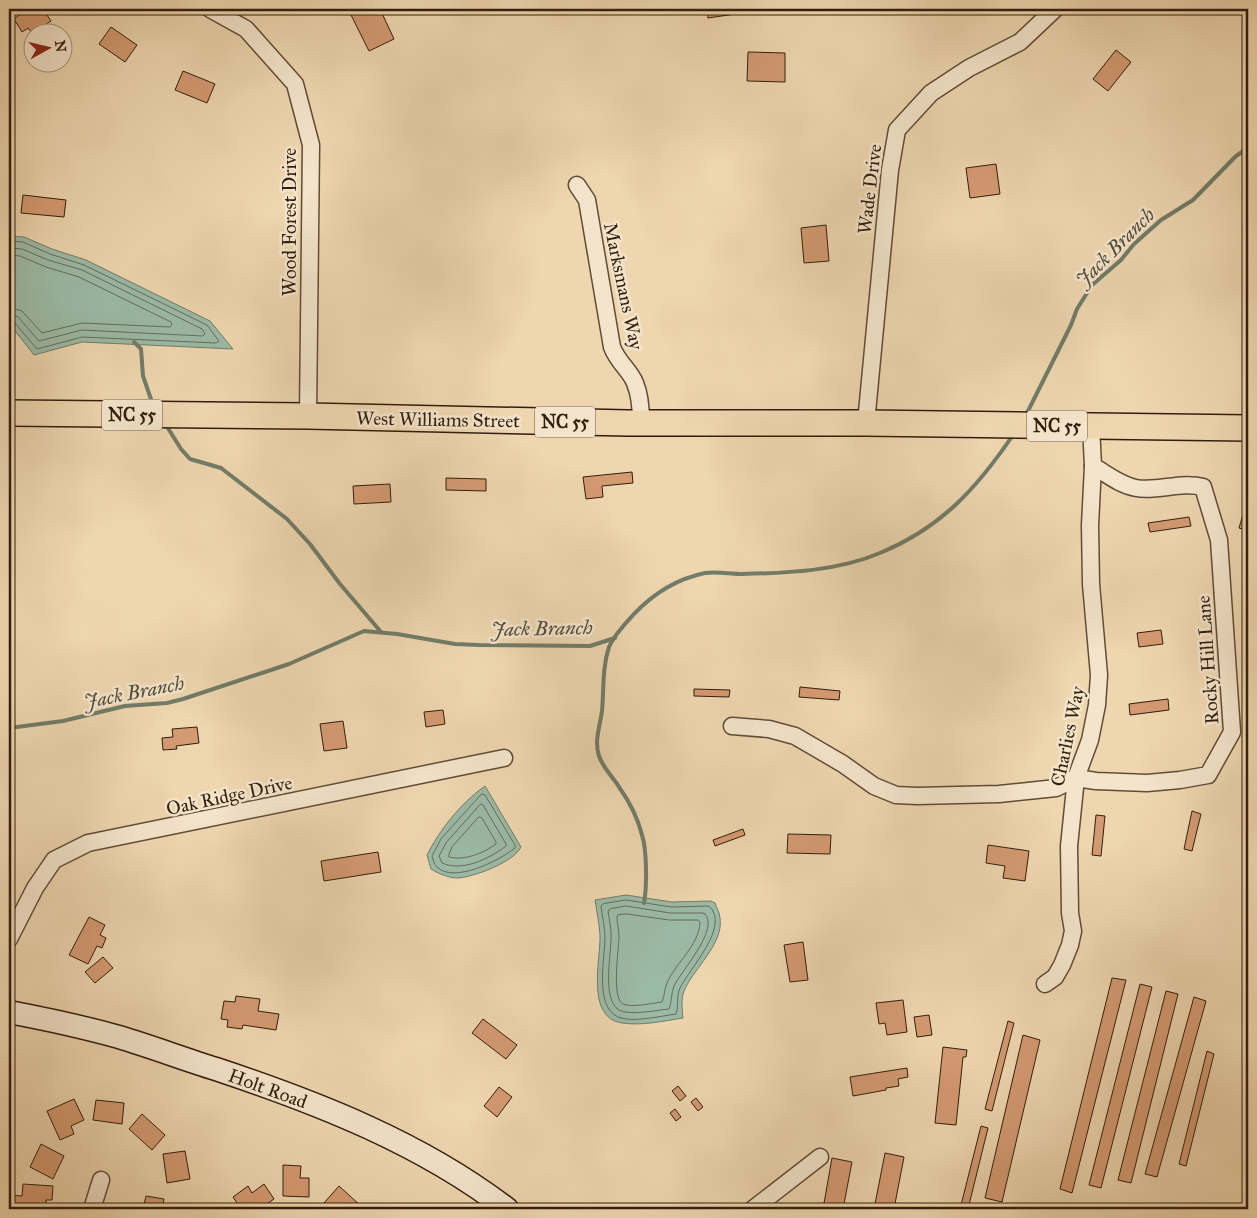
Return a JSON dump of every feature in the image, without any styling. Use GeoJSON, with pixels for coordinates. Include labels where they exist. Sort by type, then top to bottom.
{"type":"FeatureCollection","features":[{"type":"Feature","properties":{"kind":"main road","name":"West Williams Street"},"geometry":{"type":"LineString","coordinates":[[9,413],[308,416],[628,423],[866,423]]}},
{"type":"Feature","properties":{"kind":"main road","name":"NC 55"},"geometry":{"type":"LineString","coordinates":[[866,423],[1248,428]]}},
{"type":"Feature","properties":{"kind":"street","name":"Wood Forest Drive"},"geometry":{"type":"LineString","coordinates":[[210,9],[246,29],[295,84],[310,145],[308,416]]}},
{"type":"Feature","properties":{"kind":"street","name":"Wade Drive"},"geometry":{"type":"LineString","coordinates":[[866,423],[890,170],[897,130],[931,93],[969,68],[1020,42],[1055,9]]}},
{"type":"Feature","properties":{"kind":"street","name":"Marksmans Way"},"geometry":{"type":"LineString","coordinates":[[577,184],[587,200],[612,347],[616,357],[635,382],[641,405],[642,422]]}},
{"type":"Feature","properties":{"kind":"street","name":"Charlies Way"},"geometry":{"type":"LineString","coordinates":[[1045,984],[1055,977],[1062,965],[1073,931],[1070,914],[1069,846],[1076,778],[1090,740],[1097,706],[1099,675],[1091,584],[1090,525],[1093,466],[1091,426]]}},
{"type":"Feature","properties":{"kind":"street","name":"Rocky Hill Lane"},"geometry":{"type":"LineString","coordinates":[[1076,778],[1096,781],[1147,783],[1208,775],[1232,732],[1219,540],[1203,487],[1193,484],[1138,488],[1124,484],[1093,466]]}},
{"type":"Feature","properties":{"kind":"street"},"geometry":{"type":"LineString","coordinates":[[732,726],[769,729],[795,736],[843,764],[874,786],[896,795],[1000,794],[1056,788],[1076,778]]}},
{"type":"Feature","properties":{"kind":"street","name":"Oak Ridge Drive"},"geometry":{"type":"LineString","coordinates":[[9,940],[36,888],[54,860],[88,843],[504,758]]}},
{"type":"Feature","properties":{"kind":"street","name":"Holt Road"},"geometry":{"type":"LineString","coordinates":[[9,1012],[118,1037],[241,1078],[322,1108],[382,1133],[434,1160],[508,1209]]}},
{"type":"Feature","properties":{"kind":"street"},"geometry":{"type":"LineString","coordinates":[[754,1209],[820,1157]]}},
{"type":"Feature","properties":{"kind":"street"},"geometry":{"type":"LineString","coordinates":[[92,1209],[101,1180]]}},
{"type":"Feature","properties":{"kind":"water"},"geometry":{"type":"Polygon","coordinates":[[[9,236],[24,237],[52,249],[86,260],[210,321],[233,349],[82,342],[34,355],[9,323],[9,236]]]}},
{"type":"Feature","properties":{"kind":"water"},"geometry":{"type":"Polygon","coordinates":[[[485,786],[521,847],[517,853],[493,868],[465,877],[451,877],[431,869],[427,855],[438,836],[460,808],[485,786]]]}},
{"type":"Feature","properties":{"kind":"water"},"geometry":{"type":"Polygon","coordinates":[[[626,895],[672,902],[711,901],[715,903],[720,918],[720,928],[713,947],[684,991],[682,1001],[683,1018],[630,1024],[610,1019],[603,1010],[599,999],[598,986],[600,935],[595,900],[626,895]]]}},
{"type":"Feature","properties":{"kind":"building"},"geometry":{"type":"Polygon","coordinates":[[[19,9],[43,9],[51,21],[22,22],[22,32],[14,19],[22,13],[19,9]]]}},
{"type":"Feature","properties":{"kind":"building"},"geometry":{"type":"Polygon","coordinates":[[[359,9],[380,9],[394,39],[369,51],[350,13],[359,9]]]}},
{"type":"Feature","properties":{"kind":"building"},"geometry":{"type":"Polygon","coordinates":[[[707,9],[749,9],[749,12],[708,18],[707,9]]]}},
{"type":"Feature","properties":{"kind":"building"},"geometry":{"type":"Polygon","coordinates":[[[111,27],[137,45],[125,62],[99,44],[111,27]]]}},
{"type":"Feature","properties":{"kind":"building"},"geometry":{"type":"Polygon","coordinates":[[[1116,50],[1131,62],[1108,91],[1093,79],[1116,50]]]}},
{"type":"Feature","properties":{"kind":"building"},"geometry":{"type":"Polygon","coordinates":[[[748,52],[785,53],[785,82],[747,81],[748,52]]]}},
{"type":"Feature","properties":{"kind":"building"},"geometry":{"type":"Polygon","coordinates":[[[183,71],[215,84],[207,103],[175,90],[183,71]]]}},
{"type":"Feature","properties":{"kind":"building"},"geometry":{"type":"Polygon","coordinates":[[[996,164],[1000,194],[970,198],[966,168],[996,164]]]}},
{"type":"Feature","properties":{"kind":"building"},"geometry":{"type":"Polygon","coordinates":[[[23,195],[66,200],[64,217],[21,213],[23,195]]]}},
{"type":"Feature","properties":{"kind":"building"},"geometry":{"type":"Polygon","coordinates":[[[826,225],[829,261],[804,263],[801,228],[826,225]]]}},
{"type":"Feature","properties":{"kind":"building"},"geometry":{"type":"Polygon","coordinates":[[[632,472],[633,483],[602,486],[603,497],[586,499],[583,477],[632,472]]]}},
{"type":"Feature","properties":{"kind":"building"},"geometry":{"type":"Polygon","coordinates":[[[446,478],[486,479],[486,491],[446,490],[446,478]]]}},
{"type":"Feature","properties":{"kind":"building"},"geometry":{"type":"Polygon","coordinates":[[[390,484],[391,502],[354,504],[353,486],[390,484]]]}},
{"type":"Feature","properties":{"kind":"building"},"geometry":{"type":"Polygon","coordinates":[[[1244,511],[1248,512],[1248,531],[1239,528],[1244,511]]]}},
{"type":"Feature","properties":{"kind":"building"},"geometry":{"type":"Polygon","coordinates":[[[1189,517],[1191,526],[1150,532],[1148,523],[1189,517]]]}},
{"type":"Feature","properties":{"kind":"building"},"geometry":{"type":"Polygon","coordinates":[[[1161,630],[1163,644],[1139,647],[1137,633],[1161,630]]]}},
{"type":"Feature","properties":{"kind":"building"},"geometry":{"type":"Polygon","coordinates":[[[800,687],[840,691],[839,700],[799,697],[800,687]]]}},
{"type":"Feature","properties":{"kind":"building"},"geometry":{"type":"Polygon","coordinates":[[[694,689],[730,690],[729,697],[694,696],[694,689]]]}},
{"type":"Feature","properties":{"kind":"building"},"geometry":{"type":"Polygon","coordinates":[[[1168,699],[1169,710],[1130,715],[1129,704],[1168,699]]]}},
{"type":"Feature","properties":{"kind":"building"},"geometry":{"type":"Polygon","coordinates":[[[443,710],[445,724],[426,727],[424,712],[443,710]]]}},
{"type":"Feature","properties":{"kind":"building"},"geometry":{"type":"Polygon","coordinates":[[[343,721],[347,748],[324,751],[320,724],[343,721]]]}},
{"type":"Feature","properties":{"kind":"building"},"geometry":{"type":"Polygon","coordinates":[[[197,727],[199,743],[176,746],[177,749],[163,750],[162,738],[173,737],[172,729],[197,727]]]}},
{"type":"Feature","properties":{"kind":"building"},"geometry":{"type":"Polygon","coordinates":[[[1192,811],[1201,814],[1192,851],[1184,849],[1192,811]]]}},
{"type":"Feature","properties":{"kind":"building"},"geometry":{"type":"Polygon","coordinates":[[[1096,815],[1105,816],[1101,856],[1092,855],[1096,815]]]}},
{"type":"Feature","properties":{"kind":"building"},"geometry":{"type":"Polygon","coordinates":[[[743,829],[745,835],[715,846],[713,840],[743,829]]]}},
{"type":"Feature","properties":{"kind":"building"},"geometry":{"type":"Polygon","coordinates":[[[788,834],[831,835],[830,854],[787,853],[788,834]]]}},
{"type":"Feature","properties":{"kind":"building"},"geometry":{"type":"Polygon","coordinates":[[[988,845],[1029,851],[1025,881],[1003,878],[1005,866],[986,863],[988,845]]]}},
{"type":"Feature","properties":{"kind":"building"},"geometry":{"type":"Polygon","coordinates":[[[378,852],[381,872],[324,881],[321,861],[378,852]]]}},
{"type":"Feature","properties":{"kind":"building"},"geometry":{"type":"Polygon","coordinates":[[[89,917],[105,925],[100,935],[106,938],[102,948],[97,946],[88,964],[69,955],[89,917]]]}},
{"type":"Feature","properties":{"kind":"building"},"geometry":{"type":"Polygon","coordinates":[[[803,942],[808,980],[790,982],[784,945],[803,942]]]}},
{"type":"Feature","properties":{"kind":"building"},"geometry":{"type":"Polygon","coordinates":[[[103,957],[113,968],[95,983],[85,972],[103,957]]]}},
{"type":"Feature","properties":{"kind":"building"},"geometry":{"type":"Polygon","coordinates":[[[1112,978],[1126,980],[1072,1193],[1060,1189],[1112,978]]]}},
{"type":"Feature","properties":{"kind":"building"},"geometry":{"type":"Polygon","coordinates":[[[1140,984],[1152,987],[1101,1188],[1089,1185],[1140,984]]]}},
{"type":"Feature","properties":{"kind":"building"},"geometry":{"type":"Polygon","coordinates":[[[1166,991],[1178,994],[1131,1183],[1118,1180],[1166,991]]]}},
{"type":"Feature","properties":{"kind":"building"},"geometry":{"type":"Polygon","coordinates":[[[236,996],[260,999],[258,1011],[279,1014],[276,1030],[243,1025],[242,1029],[227,1027],[228,1020],[221,1019],[224,1001],[235,1002],[236,996]]]}},
{"type":"Feature","properties":{"kind":"building"},"geometry":{"type":"Polygon","coordinates":[[[1194,997],[1206,1001],[1157,1177],[1145,1174],[1194,997]]]}},
{"type":"Feature","properties":{"kind":"building"},"geometry":{"type":"Polygon","coordinates":[[[903,1000],[907,1032],[887,1035],[885,1023],[879,1024],[876,1003],[903,1000]]]}},
{"type":"Feature","properties":{"kind":"building"},"geometry":{"type":"Polygon","coordinates":[[[929,1015],[932,1035],[917,1037],[914,1017],[929,1015]]]}},
{"type":"Feature","properties":{"kind":"building"},"geometry":{"type":"Polygon","coordinates":[[[483,1019],[517,1045],[506,1059],[472,1033],[483,1019]]]}},
{"type":"Feature","properties":{"kind":"building"},"geometry":{"type":"Polygon","coordinates":[[[1008,1021],[1014,1023],[992,1111],[985,1109],[1008,1021]]]}},
{"type":"Feature","properties":{"kind":"building"},"geometry":{"type":"Polygon","coordinates":[[[1023,1035],[1040,1040],[1002,1202],[985,1198],[1023,1035]]]}},
{"type":"Feature","properties":{"kind":"building"},"geometry":{"type":"Polygon","coordinates":[[[943,1047],[967,1050],[966,1057],[963,1057],[956,1125],[935,1123],[943,1047]]]}},
{"type":"Feature","properties":{"kind":"building"},"geometry":{"type":"Polygon","coordinates":[[[1207,1051],[1214,1054],[1186,1166],[1179,1164],[1207,1051]]]}},
{"type":"Feature","properties":{"kind":"building"},"geometry":{"type":"Polygon","coordinates":[[[907,1068],[908,1077],[898,1079],[899,1086],[853,1096],[850,1077],[907,1068]]]}},
{"type":"Feature","properties":{"kind":"building"},"geometry":{"type":"Polygon","coordinates":[[[678,1086],[686,1096],[680,1101],[672,1091],[678,1086]]]}},
{"type":"Feature","properties":{"kind":"building"},"geometry":{"type":"Polygon","coordinates":[[[499,1087],[512,1097],[497,1117],[484,1106],[499,1087]]]}},
{"type":"Feature","properties":{"kind":"building"},"geometry":{"type":"Polygon","coordinates":[[[696,1098],[703,1107],[698,1111],[691,1102],[696,1098]]]}},
{"type":"Feature","properties":{"kind":"building"},"geometry":{"type":"Polygon","coordinates":[[[74,1099],[84,1120],[71,1126],[74,1134],[60,1140],[47,1111],[74,1099]]]}},
{"type":"Feature","properties":{"kind":"building"},"geometry":{"type":"Polygon","coordinates":[[[96,1100],[124,1103],[122,1124],[93,1120],[96,1100]]]}},
{"type":"Feature","properties":{"kind":"building"},"geometry":{"type":"Polygon","coordinates":[[[675,1109],[681,1117],[676,1121],[670,1113],[675,1109]]]}},
{"type":"Feature","properties":{"kind":"building"},"geometry":{"type":"Polygon","coordinates":[[[142,1114],[165,1135],[152,1150],[129,1129],[142,1114]]]}},
{"type":"Feature","properties":{"kind":"building"},"geometry":{"type":"Polygon","coordinates":[[[981,1126],[988,1128],[968,1209],[960,1209],[981,1126]]]}},
{"type":"Feature","properties":{"kind":"building"},"geometry":{"type":"Polygon","coordinates":[[[41,1144],[64,1156],[53,1179],[30,1167],[41,1144]]]}},
{"type":"Feature","properties":{"kind":"building"},"geometry":{"type":"Polygon","coordinates":[[[185,1151],[190,1179],[167,1183],[163,1154],[185,1151]]]}},
{"type":"Feature","properties":{"kind":"building"},"geometry":{"type":"Polygon","coordinates":[[[885,1153],[904,1157],[894,1209],[874,1209],[885,1153]]]}},
{"type":"Feature","properties":{"kind":"building"},"geometry":{"type":"Polygon","coordinates":[[[832,1158],[852,1162],[843,1209],[823,1209],[832,1158]]]}},
{"type":"Feature","properties":{"kind":"building"},"geometry":{"type":"Polygon","coordinates":[[[283,1165],[301,1166],[300,1178],[309,1178],[309,1197],[283,1196],[283,1165]]]}},
{"type":"Feature","properties":{"kind":"building"},"geometry":{"type":"Polygon","coordinates":[[[23,1184],[53,1186],[52,1200],[46,1200],[46,1209],[9,1209],[10,1195],[22,1196],[23,1184]]]}},
{"type":"Feature","properties":{"kind":"building"},"geometry":{"type":"Polygon","coordinates":[[[264,1184],[274,1199],[260,1209],[241,1209],[233,1197],[248,1186],[252,1193],[264,1184]]]}},
{"type":"Feature","properties":{"kind":"building"},"geometry":{"type":"Polygon","coordinates":[[[339,1186],[362,1207],[360,1209],[331,1209],[324,1203],[339,1186]]]}},
{"type":"Feature","properties":{"kind":"building"},"geometry":{"type":"Polygon","coordinates":[[[146,1196],[164,1199],[162,1209],[143,1209],[146,1196]]]}},
{"type":"Feature","properties":{"kind":"waterway","name":"Jack Branch"},"geometry":{"type":"LineString","coordinates":[[1026,415],[1071,325],[1077,309],[1092,285],[1121,260],[1134,244],[1161,220],[1193,200],[1236,156],[1248,148]]}},
{"type":"Feature","properties":{"kind":"waterway"},"geometry":{"type":"LineString","coordinates":[[134,342],[141,349],[143,376],[153,405]]}},
{"type":"Feature","properties":{"kind":"waterway"},"geometry":{"type":"LineString","coordinates":[[166,425],[181,449],[190,459],[221,468],[287,519],[310,544],[340,584],[381,632]]}},
{"type":"Feature","properties":{"kind":"waterway","name":"Jack Branch"},"geometry":{"type":"LineString","coordinates":[[644,903],[646,878],[644,842],[636,816],[601,760],[597,745],[607,655],[611,643],[620,630],[642,606],[658,593],[684,579],[714,572],[742,574],[812,570],[864,559],[902,543],[939,519],[956,504],[986,472],[1013,435]]}},
{"type":"Feature","properties":{"kind":"waterway","name":"Jack Branch"},"geometry":{"type":"LineString","coordinates":[[9,728],[63,721],[125,706],[167,703],[183,699],[289,664],[364,631],[397,634],[455,644],[479,645],[590,646],[615,638]]}}]}
